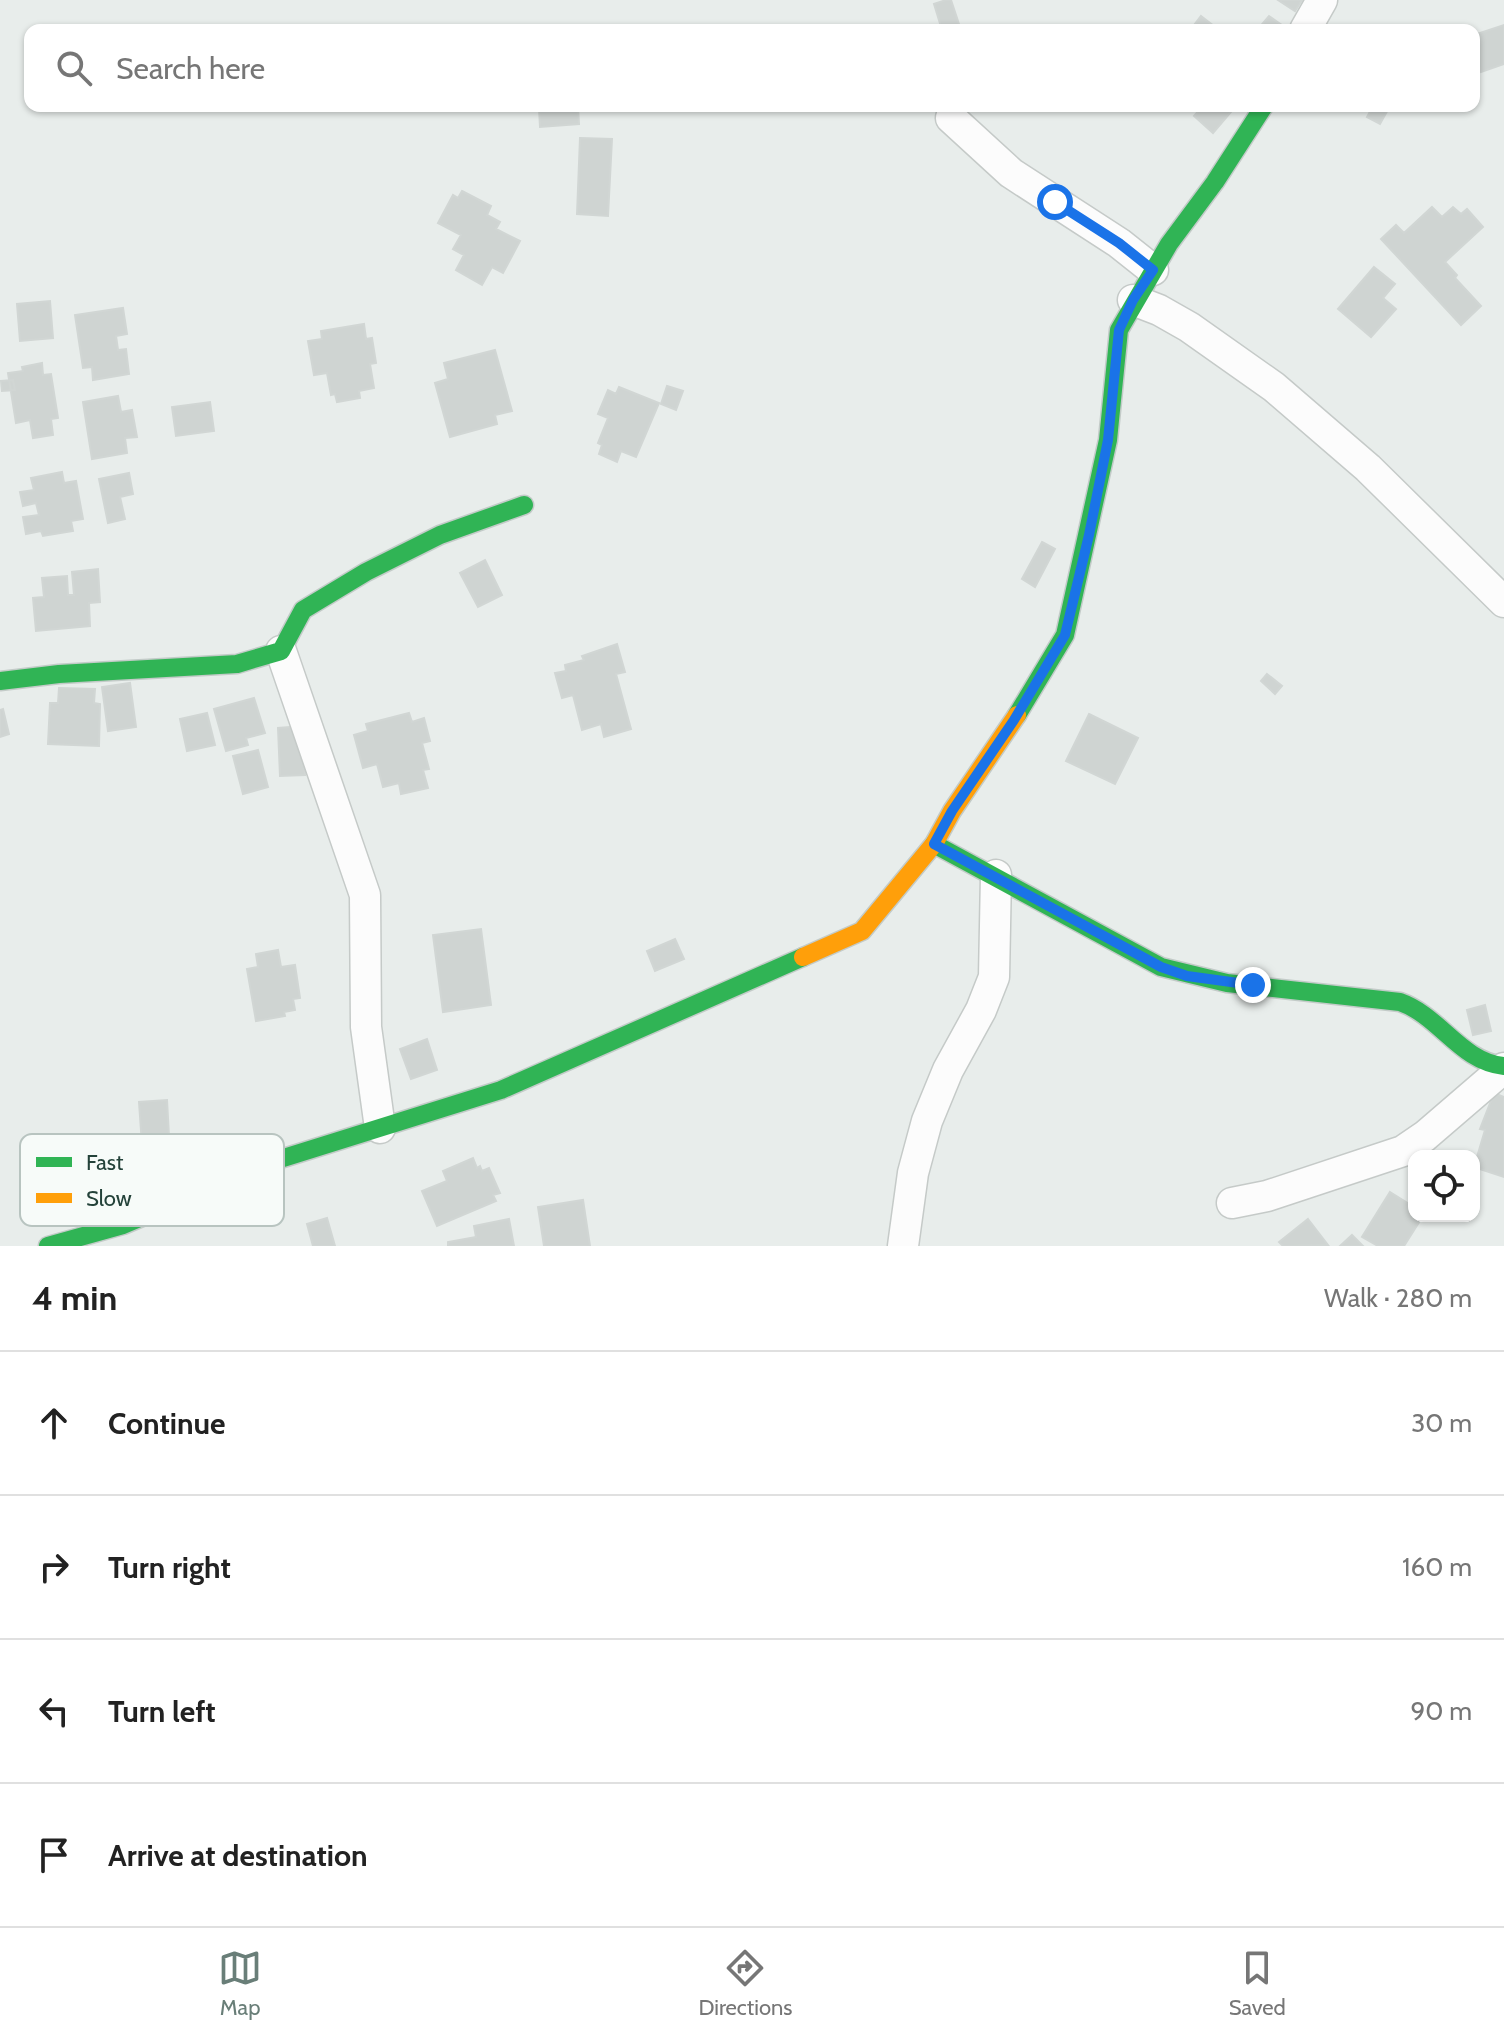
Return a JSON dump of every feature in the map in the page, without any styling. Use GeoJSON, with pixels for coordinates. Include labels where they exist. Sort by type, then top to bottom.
{"type":"FeatureCollection","features":[{"type":"Feature","properties":{"kind":"street"},"geometry":{"type":"LineString","coordinates":[[1308,24],[1322,0]]}},
{"type":"Feature","properties":{"kind":"street"},"geometry":{"type":"LineString","coordinates":[[284,1158],[501,1090],[862,931],[934,844],[1065,635],[1108,440],[1119,330],[1133,300],[1260,112]]}},
{"type":"Feature","properties":{"kind":"street"},"geometry":{"type":"LineString","coordinates":[[951,118],[1011,173],[1119,243],[1153,270]]}},
{"type":"Feature","properties":{"kind":"street"},"geometry":{"type":"LineString","coordinates":[[1133,300],[1189,327],[1274,387],[1368,468],[1504,602]]}},
{"type":"Feature","properties":{"kind":"street"},"geometry":{"type":"LineString","coordinates":[[0,681],[59,674],[237,664],[281,651],[303,610],[366,572],[440,535],[524,505]]}},
{"type":"Feature","properties":{"kind":"street"},"geometry":{"type":"LineString","coordinates":[[281,651],[365,895],[366,1027],[380,1128]]}},
{"type":"Feature","properties":{"kind":"street"},"geometry":{"type":"LineString","coordinates":[[934,844],[1161,967],[1214,981],[1361,997],[1410,1006],[1486,1063],[1504,1067]]}},
{"type":"Feature","properties":{"kind":"street"},"geometry":{"type":"LineString","coordinates":[[903,1246],[913,1173],[927,1121],[948,1070],[981,1010],[994,977],[996,875]]}},
{"type":"Feature","properties":{"kind":"street"},"geometry":{"type":"LineString","coordinates":[[1232,1203],[1267,1196],[1403,1151],[1425,1136],[1504,1067]]}},
{"type":"Feature","properties":{"kind":"street"},"geometry":{"type":"LineString","coordinates":[[48,1246],[128,1236],[148,1226]]}},
{"type":"Feature","properties":{"kind":"building"},"geometry":{"type":"Polygon","coordinates":[[[951,0],[959,24],[940,24],[934,4],[951,0]]]}},
{"type":"Feature","properties":{"kind":"building"},"geometry":{"type":"Polygon","coordinates":[[[1278,0],[1302,0],[1295,11],[1278,0]]]}},
{"type":"Feature","properties":{"kind":"building"},"geometry":{"type":"Polygon","coordinates":[[[1201,16],[1211,24],[1195,24],[1201,16]]]}},
{"type":"Feature","properties":{"kind":"building"},"geometry":{"type":"Polygon","coordinates":[[[1269,16],[1280,24],[1262,24],[1269,16]]]}},
{"type":"Feature","properties":{"kind":"building"},"geometry":{"type":"Polygon","coordinates":[[[1504,25],[1504,64],[1481,72],[1480,33],[1504,25]]]}},
{"type":"Feature","properties":{"kind":"building"},"geometry":{"type":"Polygon","coordinates":[[[539,112],[578,112],[579,124],[540,127],[539,112]]]}},
{"type":"Feature","properties":{"kind":"building"},"geometry":{"type":"Polygon","coordinates":[[[1198,112],[1231,112],[1213,133],[1194,116],[1198,112]]]}},
{"type":"Feature","properties":{"kind":"building"},"geometry":{"type":"Polygon","coordinates":[[[1370,112],[1387,112],[1380,124],[1367,117],[1370,112]]]}},
{"type":"Feature","properties":{"kind":"building"},"geometry":{"type":"Polygon","coordinates":[[[580,138],[612,139],[608,216],[577,214],[580,138]]]}},
{"type":"Feature","properties":{"kind":"building"},"geometry":{"type":"Polygon","coordinates":[[[462,191],[491,206],[487,215],[500,222],[496,229],[520,241],[503,273],[492,267],[482,285],[456,270],[464,255],[453,249],[461,235],[438,223],[453,195],[458,198],[462,191]]]}},
{"type":"Feature","properties":{"kind":"building"},"geometry":{"type":"Polygon","coordinates":[[[1432,207],[1442,217],[1453,207],[1461,214],[1467,209],[1483,227],[1445,262],[1481,306],[1461,325],[1381,239],[1396,225],[1404,233],[1432,207]]]}},
{"type":"Feature","properties":{"kind":"building"},"geometry":{"type":"Polygon","coordinates":[[[1374,267],[1395,284],[1383,298],[1396,309],[1371,337],[1338,309],[1374,267]]]}},
{"type":"Feature","properties":{"kind":"building"},"geometry":{"type":"Polygon","coordinates":[[[50,301],[53,338],[20,341],[17,304],[50,301]]]}},
{"type":"Feature","properties":{"kind":"building"},"geometry":{"type":"Polygon","coordinates":[[[123,308],[127,334],[116,336],[118,350],[126,349],[129,374],[93,380],[92,367],[83,368],[75,315],[123,308]]]}},
{"type":"Feature","properties":{"kind":"building"},"geometry":{"type":"Polygon","coordinates":[[[364,324],[366,339],[372,338],[376,363],[370,364],[374,388],[359,391],[360,398],[337,402],[335,394],[331,395],[327,373],[314,375],[308,341],[322,339],[321,331],[364,324]]]}},
{"type":"Feature","properties":{"kind":"building"},"geometry":{"type":"Polygon","coordinates":[[[495,350],[512,411],[495,415],[497,424],[450,437],[435,383],[448,379],[444,363],[495,350]]]}},
{"type":"Feature","properties":{"kind":"building"},"geometry":{"type":"Polygon","coordinates":[[[42,363],[43,375],[51,374],[58,418],[51,419],[53,435],[33,438],[30,420],[16,423],[8,373],[42,363]]]}},
{"type":"Feature","properties":{"kind":"building"},"geometry":{"type":"Polygon","coordinates":[[[13,380],[15,390],[2,391],[1,381],[13,380]]]}},
{"type":"Feature","properties":{"kind":"building"},"geometry":{"type":"Polygon","coordinates":[[[667,386],[683,391],[676,410],[661,404],[667,386]]]}},
{"type":"Feature","properties":{"kind":"building"},"geometry":{"type":"Polygon","coordinates":[[[619,387],[659,403],[636,457],[621,451],[617,462],[599,454],[602,445],[598,443],[608,418],[598,414],[608,390],[616,394],[619,387]]]}},
{"type":"Feature","properties":{"kind":"building"},"geometry":{"type":"Polygon","coordinates":[[[118,396],[121,412],[132,410],[137,437],[125,438],[127,453],[92,459],[83,402],[118,396]]]}},
{"type":"Feature","properties":{"kind":"building"},"geometry":{"type":"Polygon","coordinates":[[[210,402],[214,431],[176,436],[172,407],[210,402]]]}},
{"type":"Feature","properties":{"kind":"building"},"geometry":{"type":"Polygon","coordinates":[[[62,472],[64,483],[76,481],[83,519],[71,521],[73,531],[43,536],[41,531],[26,534],[23,517],[39,515],[36,503],[23,506],[20,492],[34,490],[31,478],[62,472]]]}},
{"type":"Feature","properties":{"kind":"building"},"geometry":{"type":"Polygon","coordinates":[[[129,473],[133,494],[120,497],[125,519],[108,523],[99,479],[129,473]]]}},
{"type":"Feature","properties":{"kind":"building"},"geometry":{"type":"Polygon","coordinates":[[[1042,542],[1055,549],[1035,587],[1022,579],[1042,542]]]}},
{"type":"Feature","properties":{"kind":"building"},"geometry":{"type":"Polygon","coordinates":[[[485,560],[502,595],[478,607],[460,573],[485,560]]]}},
{"type":"Feature","properties":{"kind":"building"},"geometry":{"type":"Polygon","coordinates":[[[98,569],[100,602],[89,603],[90,626],[36,631],[33,598],[44,597],[42,578],[67,576],[68,595],[74,595],[72,572],[98,569]]]}},
{"type":"Feature","properties":{"kind":"building"},"geometry":{"type":"Polygon","coordinates":[[[617,644],[625,672],[616,674],[631,729],[604,737],[601,724],[582,730],[573,695],[562,698],[555,673],[566,671],[565,665],[584,660],[582,656],[617,644]]]}},
{"type":"Feature","properties":{"kind":"building"},"geometry":{"type":"Polygon","coordinates":[[[1267,674],[1282,686],[1275,694],[1261,681],[1267,674]]]}},
{"type":"Feature","properties":{"kind":"building"},"geometry":{"type":"Polygon","coordinates":[[[130,683],[136,727],[108,731],[102,687],[130,683]]]}},
{"type":"Feature","properties":{"kind":"building"},"geometry":{"type":"Polygon","coordinates":[[[59,688],[95,689],[94,703],[100,704],[99,746],[48,744],[50,703],[58,703],[59,688]]]}},
{"type":"Feature","properties":{"kind":"building"},"geometry":{"type":"Polygon","coordinates":[[[254,698],[265,733],[246,738],[248,745],[226,751],[214,709],[254,698]]]}},
{"type":"Feature","properties":{"kind":"building"},"geometry":{"type":"Polygon","coordinates":[[[3,709],[9,734],[0,737],[0,710],[3,709]]]}},
{"type":"Feature","properties":{"kind":"building"},"geometry":{"type":"Polygon","coordinates":[[[207,713],[215,745],[187,751],[180,719],[207,713]]]}},
{"type":"Feature","properties":{"kind":"building"},"geometry":{"type":"Polygon","coordinates":[[[409,713],[412,722],[424,718],[430,741],[422,743],[429,769],[423,770],[428,788],[401,794],[399,783],[383,787],[377,764],[363,768],[354,735],[368,731],[366,724],[409,713]]]}},
{"type":"Feature","properties":{"kind":"building"},"geometry":{"type":"Polygon","coordinates":[[[1089,714],[1138,738],[1115,784],[1066,761],[1089,714]]]}},
{"type":"Feature","properties":{"kind":"building"},"geometry":{"type":"Polygon","coordinates":[[[303,726],[305,775],[280,776],[278,728],[303,726]]]}},
{"type":"Feature","properties":{"kind":"building"},"geometry":{"type":"Polygon","coordinates":[[[258,750],[268,787],[243,794],[233,756],[258,750]]]}},
{"type":"Feature","properties":{"kind":"building"},"geometry":{"type":"Polygon","coordinates":[[[481,929],[491,1005],[443,1012],[433,935],[481,929]]]}},
{"type":"Feature","properties":{"kind":"building"},"geometry":{"type":"Polygon","coordinates":[[[675,939],[684,959],[655,971],[647,951],[675,939]]]}},
{"type":"Feature","properties":{"kind":"building"},"geometry":{"type":"Polygon","coordinates":[[[278,950],[281,967],[295,965],[300,998],[293,999],[295,1010],[284,1012],[285,1016],[256,1021],[247,969],[258,967],[256,954],[278,950]]]}},
{"type":"Feature","properties":{"kind":"building"},"geometry":{"type":"Polygon","coordinates":[[[1485,1005],[1491,1031],[1473,1035],[1467,1010],[1485,1005]]]}},
{"type":"Feature","properties":{"kind":"building"},"geometry":{"type":"Polygon","coordinates":[[[427,1039],[437,1070],[411,1079],[400,1049],[427,1039]]]}},
{"type":"Feature","properties":{"kind":"building"},"geometry":{"type":"Polygon","coordinates":[[[1494,1093],[1504,1097],[1504,1177],[1480,1169],[1479,1150],[1485,1130],[1480,1129],[1494,1093]]]}},
{"type":"Feature","properties":{"kind":"building"},"geometry":{"type":"Polygon","coordinates":[[[167,1100],[169,1134],[141,1134],[139,1102],[167,1100]]]}},
{"type":"Feature","properties":{"kind":"building"},"geometry":{"type":"Polygon","coordinates":[[[473,1158],[477,1168],[480,1166],[482,1171],[489,1168],[500,1193],[493,1195],[496,1201],[437,1226],[422,1191],[447,1181],[443,1171],[473,1158]]]}},
{"type":"Feature","properties":{"kind":"building"},"geometry":{"type":"Polygon","coordinates":[[[1390,1192],[1408,1203],[1408,1222],[1419,1222],[1404,1246],[1378,1246],[1362,1237],[1390,1192]]]}},
{"type":"Feature","properties":{"kind":"building"},"geometry":{"type":"Polygon","coordinates":[[[583,1200],[590,1246],[544,1246],[538,1207],[583,1200]]]}},
{"type":"Feature","properties":{"kind":"building"},"geometry":{"type":"Polygon","coordinates":[[[327,1218],[335,1246],[313,1246],[307,1224],[327,1218]]]}},
{"type":"Feature","properties":{"kind":"building"},"geometry":{"type":"Polygon","coordinates":[[[509,1219],[514,1246],[448,1246],[448,1242],[476,1237],[474,1226],[509,1219]]]}},
{"type":"Feature","properties":{"kind":"building"},"geometry":{"type":"Polygon","coordinates":[[[1308,1219],[1328,1245],[1283,1246],[1279,1242],[1308,1219]]]}},
{"type":"Feature","properties":{"kind":"building"},"geometry":{"type":"Polygon","coordinates":[[[1352,1235],[1363,1246],[1340,1246],[1352,1235]]]}},
{"type":"Feature","properties":{"kind":"traffic: fast"},"geometry":{"type":"LineString","coordinates":[[1017,715],[1065,635],[1108,440],[1119,330],[1169,244],[1215,182],[1260,112]]}},
{"type":"Feature","properties":{"kind":"traffic: fast"},"geometry":{"type":"LineString","coordinates":[[0,681],[59,674],[237,664],[281,651],[303,610],[366,572],[440,535],[524,505]]}},
{"type":"Feature","properties":{"kind":"traffic: fast"},"geometry":{"type":"LineString","coordinates":[[934,844],[1161,967],[1227,983],[1400,1002],[1427,1017],[1475,1056],[1504,1066]]}},
{"type":"Feature","properties":{"kind":"traffic: fast"},"geometry":{"type":"LineString","coordinates":[[284,1158],[501,1090],[803,957]]}},
{"type":"Feature","properties":{"kind":"traffic: fast"},"geometry":{"type":"LineString","coordinates":[[48,1246],[119,1226]]}},
{"type":"Feature","properties":{"kind":"traffic: slow"},"geometry":{"type":"LineString","coordinates":[[803,957],[862,931],[934,844],[952,811],[1017,715]]}},
{"type":"Feature","properties":{"kind":"route"},"geometry":{"type":"LineString","coordinates":[[1055,202],[1119,243],[1153,270],[1133,300],[1119,330],[1108,440],[1065,635],[934,844],[1161,967],[1187,976],[1253,985]]}}]}
